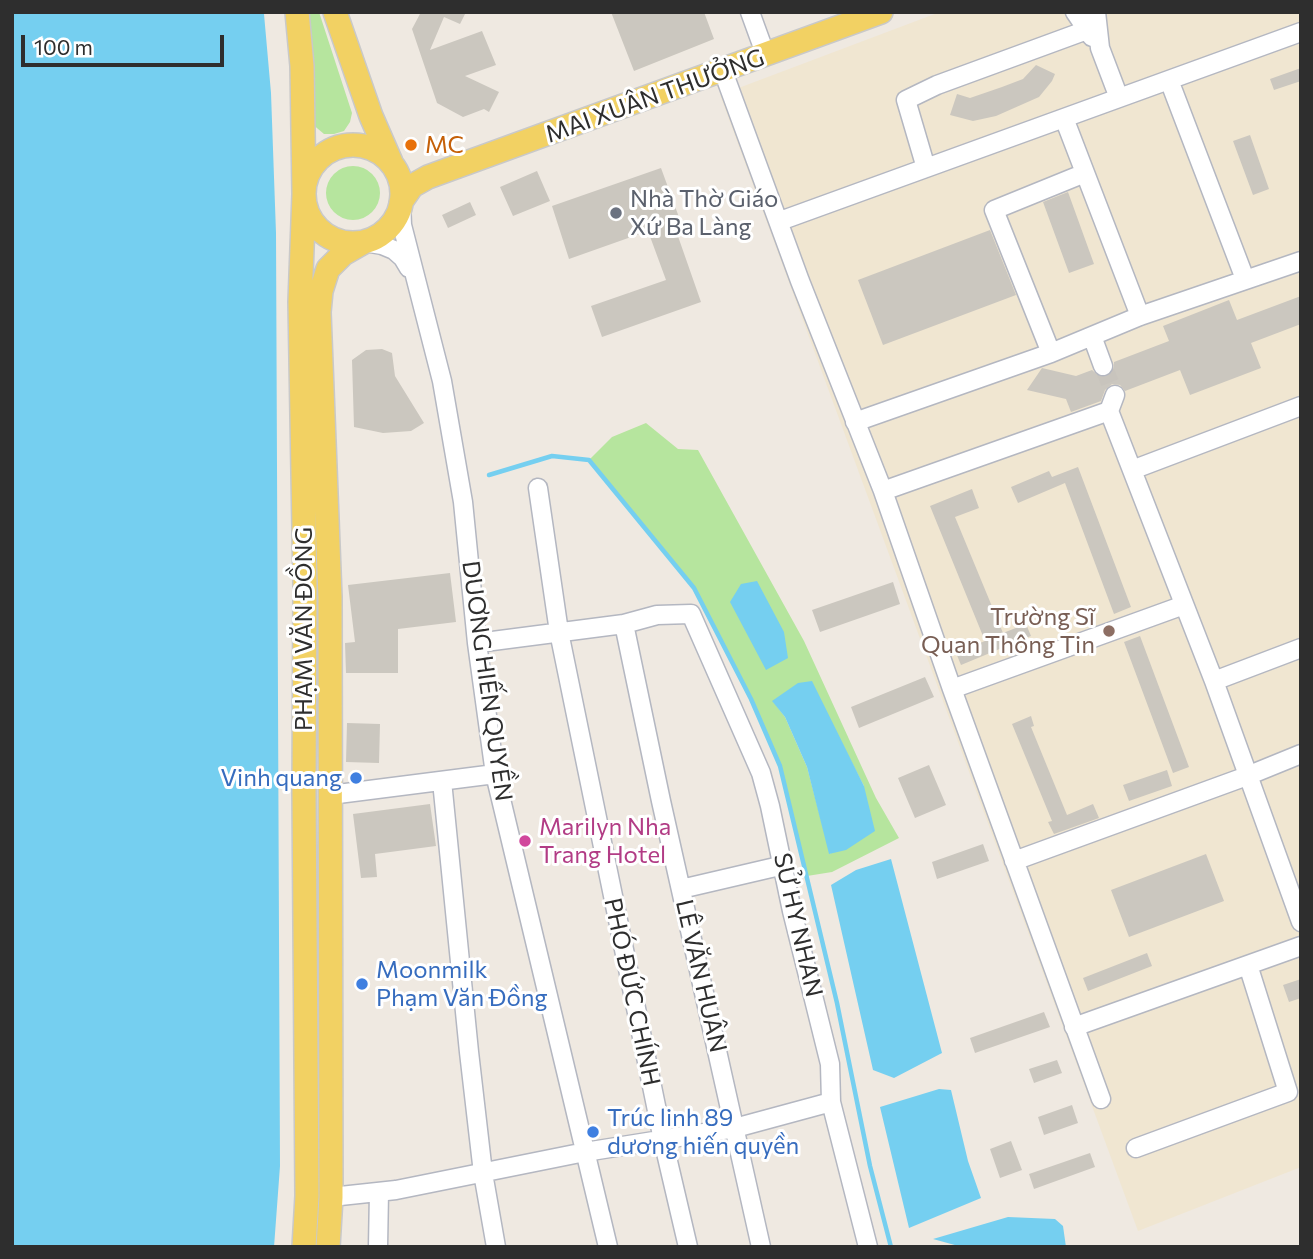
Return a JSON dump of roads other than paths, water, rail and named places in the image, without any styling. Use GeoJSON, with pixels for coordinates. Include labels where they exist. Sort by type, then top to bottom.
{"type":"FeatureCollection","features":[{"type":"Feature","properties":{"kind":"main road","name":"PHẠM VĂN ĐỒNG"},"geometry":{"type":"LineString","coordinates":[[297,12],[302,66],[304,194],[300,302],[305,587],[307,1196],[304,1247]]}},
{"type":"Feature","properties":{"kind":"main road"},"geometry":{"type":"LineString","coordinates":[[335,12],[371,116],[390,162],[398,174],[402,188],[401,203],[397,216],[388,228],[377,237],[363,242],[348,243],[334,239],[322,232],[312,221],[306,209],[306,180],[313,166],[323,155],[335,148],[365,146],[379,152],[390,162],[403,172],[428,177]]}},
{"type":"Feature","properties":{"kind":"main road","name":"MAI XUÂN THƯỞNG"},"geometry":{"type":"LineString","coordinates":[[401,203],[403,196],[412,186],[428,177],[881,12]]}},
{"type":"Feature","properties":{"kind":"main road","name":"PHẠM VĂN ĐỒNG"},"geometry":{"type":"LineString","coordinates":[[328,1247],[331,1197],[330,597],[319,312],[321,291],[328,270],[343,254],[363,242]]}},
{"type":"Feature","properties":{"kind":"main road"},"geometry":{"type":"LineString","coordinates":[[307,1196],[331,1197]]}},
{"type":"Feature","properties":{"kind":"street"},"geometry":{"type":"LineString","coordinates":[[750,12],[766,56]]}},
{"type":"Feature","properties":{"kind":"street"},"geometry":{"type":"LineString","coordinates":[[1074,12],[1100,48]]}},
{"type":"Feature","properties":{"kind":"street"},"geometry":{"type":"LineString","coordinates":[[1096,12],[1100,48],[1119,98]]}},
{"type":"Feature","properties":{"kind":"street"},"geometry":{"type":"LineString","coordinates":[[926,168],[906,100],[937,85],[1087,30]]}},
{"type":"Feature","properties":{"kind":"street"},"geometry":{"type":"LineString","coordinates":[[780,221],[1301,32]]}},
{"type":"Feature","properties":{"kind":"street"},"geometry":{"type":"LineString","coordinates":[[723,71],[800,281],[883,491],[1101,1099]]}},
{"type":"Feature","properties":{"kind":"street"},"geometry":{"type":"LineString","coordinates":[[1169,80],[1245,279]]}},
{"type":"Feature","properties":{"kind":"street"},"geometry":{"type":"LineString","coordinates":[[1063,118],[1140,316]]}},
{"type":"Feature","properties":{"kind":"street"},"geometry":{"type":"LineString","coordinates":[[1051,353],[994,209],[1085,173]]}},
{"type":"Feature","properties":{"kind":"street","name":"DUƠNG HIẾN QUYỀN"},"geometry":{"type":"LineString","coordinates":[[401,203],[401,225],[442,381],[464,515],[477,643],[495,774],[608,1247]]}},
{"type":"Feature","properties":{"kind":"street","name":"DUƠNG HIẾN QUYỀN"},"geometry":{"type":"LineString","coordinates":[[363,242],[394,250],[403,258],[414,277]]}},
{"type":"Feature","properties":{"kind":"street"},"geometry":{"type":"LineString","coordinates":[[855,422],[1051,353],[1140,316],[1245,279],[1300,264]]}},
{"type":"Feature","properties":{"kind":"street"},"geometry":{"type":"LineString","coordinates":[[1093,336],[1103,366]]}},
{"type":"Feature","properties":{"kind":"street"},"geometry":{"type":"LineString","coordinates":[[883,491],[1112,403],[1132,470],[1301,922]]}},
{"type":"Feature","properties":{"kind":"street"},"geometry":{"type":"LineString","coordinates":[[1132,470],[1301,406]]}},
{"type":"Feature","properties":{"kind":"street","name":"PHÓ ĐỨC CHÍNH"},"geometry":{"type":"LineString","coordinates":[[538,488],[559,632],[663,1140],[688,1247]]}},
{"type":"Feature","properties":{"kind":"street"},"geometry":{"type":"LineString","coordinates":[[952,689],[1184,605]]}},
{"type":"Feature","properties":{"kind":"street","name":"SỬ HY NHAN"},"geometry":{"type":"LineString","coordinates":[[624,624],[657,615],[691,614],[761,773],[830,1064],[831,1102],[869,1247]]}},
{"type":"Feature","properties":{"kind":"street"},"geometry":{"type":"LineString","coordinates":[[477,643],[624,624]]}},
{"type":"Feature","properties":{"kind":"street","name":"LÊ VĂN HUÂN"},"geometry":{"type":"LineString","coordinates":[[624,624],[761,1247]]}},
{"type":"Feature","properties":{"kind":"street"},"geometry":{"type":"LineString","coordinates":[[1213,681],[1301,648]]}},
{"type":"Feature","properties":{"kind":"street"},"geometry":{"type":"LineString","coordinates":[[1014,861],[1301,754]]}},
{"type":"Feature","properties":{"kind":"street"},"geometry":{"type":"LineString","coordinates":[[330,795],[495,774]]}},
{"type":"Feature","properties":{"kind":"street"},"geometry":{"type":"LineString","coordinates":[[442,781],[483,1173],[496,1247]]}},
{"type":"Feature","properties":{"kind":"street"},"geometry":{"type":"LineString","coordinates":[[681,888],[783,865]]}},
{"type":"Feature","properties":{"kind":"street"},"geometry":{"type":"LineString","coordinates":[[1074,1027],[1301,946]]}},
{"type":"Feature","properties":{"kind":"street"},"geometry":{"type":"LineString","coordinates":[[1136,1148],[1288,1092],[1248,965]]}},
{"type":"Feature","properties":{"kind":"street"},"geometry":{"type":"LineString","coordinates":[[331,1197],[379,1192],[585,1152],[735,1128],[831,1102]]}},
{"type":"Feature","properties":{"kind":"street"},"geometry":{"type":"LineString","coordinates":[[378,1247],[379,1192]]}},
{"type":"Feature","properties":{"kind":"water"},"geometry":{"type":"Polygon","coordinates":[[[12,12],[264,14],[271,93],[276,233],[280,1166],[274,1247],[12,1247],[12,12]]]}},
{"type":"Feature","properties":{"kind":"water"},"geometry":{"type":"Polygon","coordinates":[[[757,581],[784,632],[788,658],[766,670],[730,602],[741,584],[757,581]]]}},
{"type":"Feature","properties":{"kind":"water"},"geometry":{"type":"Polygon","coordinates":[[[812,681],[864,786],[875,831],[846,850],[829,854],[807,767],[785,717],[772,701],[798,683],[812,681]]]}},
{"type":"Feature","properties":{"kind":"water"},"geometry":{"type":"Polygon","coordinates":[[[891,859],[942,1053],[894,1078],[873,1070],[831,885],[856,870],[891,859]]]}},
{"type":"Feature","properties":{"kind":"water"},"geometry":{"type":"Polygon","coordinates":[[[939,1089],[951,1090],[968,1161],[981,1198],[909,1228],[880,1107],[939,1089]]]}},
{"type":"Feature","properties":{"kind":"water"},"geometry":{"type":"Polygon","coordinates":[[[1008,1217],[1055,1219],[1063,1226],[1066,1247],[962,1247],[933,1239],[1008,1217]]]}},
{"type":"Feature","properties":{"kind":"waterway"},"geometry":{"type":"LineString","coordinates":[[489,475],[552,456],[589,460],[694,588],[751,699],[780,766],[837,1003],[870,1166],[891,1247]]}},
{"type":"Feature","properties":{"kind":"tunnel"},"geometry":{"type":"LineString","coordinates":[[1103,366],[1115,395]]}},
{"type":"Feature","properties":{"kind":"place","name":"MC"},"geometry":{"type":"Point","coordinates":[411,145]}},
{"type":"Feature","properties":{"kind":"place","name":"Nhà Thờ Giáo Xứ Ba Làng"},"geometry":{"type":"Point","coordinates":[616,213]}},
{"type":"Feature","properties":{"kind":"place","name":"Trường Sĩ Quan Thông Tin"},"geometry":{"type":"Point","coordinates":[1109,631]}},
{"type":"Feature","properties":{"kind":"place","name":"Vinh quang"},"geometry":{"type":"Point","coordinates":[356,778]}},
{"type":"Feature","properties":{"kind":"place","name":"Marilyn Nha Trang Hotel"},"geometry":{"type":"Point","coordinates":[525,841]}},
{"type":"Feature","properties":{"kind":"place","name":"Moonmilk Phạm Văn Đồng"},"geometry":{"type":"Point","coordinates":[362,984]}},
{"type":"Feature","properties":{"kind":"place","name":"Trúc linh 89 dương hiến quyền"},"geometry":{"type":"Point","coordinates":[593,1132]}}]}
